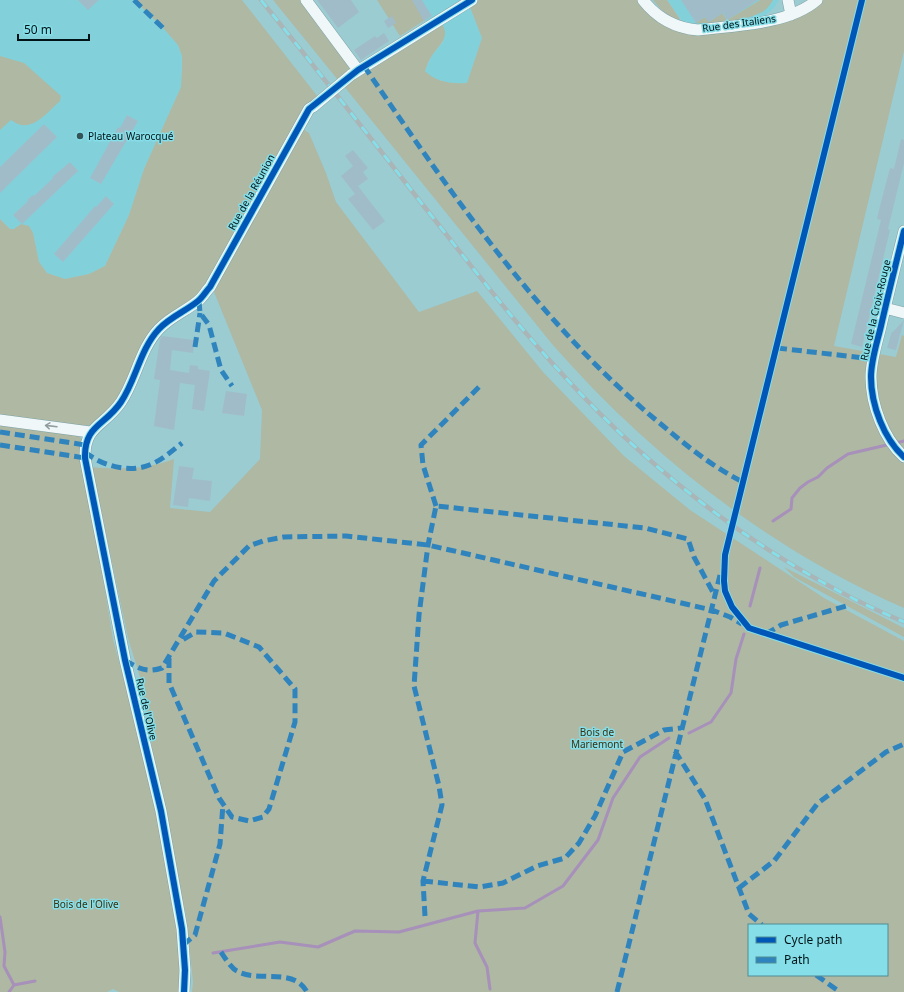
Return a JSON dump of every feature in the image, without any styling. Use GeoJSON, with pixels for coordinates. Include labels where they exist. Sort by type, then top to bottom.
{"type":"FeatureCollection","features":[{"type":"Feature","properties":{"kind":"street"},"geometry":{"type":"LineString","coordinates":[[306,0],[354,72]]}},
{"type":"Feature","properties":{"kind":"street","name":"Rue de la Réunion"},"geometry":{"type":"LineString","coordinates":[[90,432],[103,422],[122,401],[149,342],[158,329],[177,314],[199,301],[210,287],[309,108],[314,106],[354,72],[472,0]]}},
{"type":"Feature","properties":{"kind":"street","name":"Rue des Italiens"},"geometry":{"type":"LineString","coordinates":[[644,0],[662,19],[669,23],[688,29],[698,30],[757,23],[791,15],[805,9],[817,0]]}},
{"type":"Feature","properties":{"kind":"street"},"geometry":{"type":"LineString","coordinates":[[788,0],[791,15]]}},
{"type":"Feature","properties":{"kind":"street","name":"Rue de la Croix-Rouge"},"geometry":{"type":"LineString","coordinates":[[904,231],[899,270],[885,308],[873,359],[871,377],[873,400],[877,412],[893,444],[904,458]]}},
{"type":"Feature","properties":{"kind":"street"},"geometry":{"type":"LineString","coordinates":[[885,308],[904,313]]}},
{"type":"Feature","properties":{"kind":"street"},"geometry":{"type":"LineString","coordinates":[[0,420],[90,432]]}},
{"type":"Feature","properties":{"kind":"street","name":"Rue de l'Olive"},"geometry":{"type":"LineString","coordinates":[[90,432],[85,445],[85,458],[125,660],[161,811],[182,929],[185,970],[184,992]]}},
{"type":"Feature","properties":{"kind":"shaded area","name":"Plateau Warocqué"},"geometry":{"type":"Polygon","coordinates":[[[0,0],[134,0],[178,45],[182,56],[181,87],[144,169],[129,215],[105,266],[89,274],[65,279],[47,273],[39,262],[33,233],[21,224],[14,229],[10,229],[0,219],[0,0]]]}},
{"type":"Feature","properties":{"kind":"shaded area"},"geometry":{"type":"Polygon","coordinates":[[[413,0],[467,0],[482,38],[467,83],[454,84],[432,78],[425,71],[432,55],[444,41],[429,26],[413,0]]]}},
{"type":"Feature","properties":{"kind":"shaded area"},"geometry":{"type":"Polygon","coordinates":[[[667,0],[779,0],[774,8],[763,17],[696,26],[685,25],[667,0]]]}},
{"type":"Feature","properties":{"kind":"green space"},"geometry":{"type":"Polygon","coordinates":[[[134,0],[242,0],[318,97],[205,290],[159,326],[136,369],[111,409],[92,425],[72,426],[0,417],[0,219],[10,229],[14,229],[21,224],[29,226],[33,233],[39,262],[47,273],[65,279],[89,274],[105,266],[129,215],[144,169],[181,87],[182,56],[178,45],[134,0]]]}},
{"type":"Feature","properties":{"kind":"green space"},"geometry":{"type":"Polygon","coordinates":[[[273,0],[301,0],[353,69],[338,80],[273,0]]]}},
{"type":"Feature","properties":{"kind":"green space"},"geometry":{"type":"Polygon","coordinates":[[[377,0],[413,0],[425,20],[400,36],[377,0]]]}},
{"type":"Feature","properties":{"kind":"green space"},"geometry":{"type":"Polygon","coordinates":[[[472,0],[643,0],[678,26],[757,23],[817,0],[904,0],[904,51],[834,346],[896,357],[902,335],[904,336],[904,608],[854,584],[759,528],[714,496],[670,461],[629,424],[589,385],[552,344],[343,85],[442,24],[445,37],[430,58],[425,71],[434,78],[444,82],[467,83],[482,38],[468,2],[472,0]]]}},
{"type":"Feature","properties":{"kind":"green space"},"geometry":{"type":"Polygon","coordinates":[[[653,0],[667,0],[680,19],[676,20],[666,15],[653,0]]]}},
{"type":"Feature","properties":{"kind":"green space"},"geometry":{"type":"Polygon","coordinates":[[[760,0],[773,0],[764,11],[754,16],[738,20],[695,23],[705,17],[709,22],[722,13],[727,20],[760,0]]]}},
{"type":"Feature","properties":{"kind":"green space"},"geometry":{"type":"Polygon","coordinates":[[[0,56],[24,63],[61,96],[60,101],[43,117],[31,124],[18,124],[11,120],[0,130],[0,56]]]}},
{"type":"Feature","properties":{"kind":"green space","name":"Bois de Mariemont"},"geometry":{"type":"Polygon","coordinates":[[[303,129],[309,133],[326,173],[336,202],[419,312],[477,291],[543,372],[624,456],[690,510],[824,598],[904,641],[904,992],[192,992],[193,982],[186,915],[164,818],[140,677],[128,638],[92,467],[144,467],[174,459],[170,508],[210,512],[260,459],[262,410],[214,292],[245,232],[303,129]]]}},
{"type":"Feature","properties":{"kind":"green space","name":"Bois de l'Olive"},"geometry":{"type":"Polygon","coordinates":[[[0,423],[78,434],[84,443],[84,465],[113,639],[142,748],[168,866],[178,925],[180,992],[119,992],[113,989],[107,992],[0,992],[0,423]]]}},
{"type":"Feature","properties":{"kind":"green space"},"geometry":{"type":"Polygon","coordinates":[[[784,567],[904,628],[904,637],[794,577],[784,567]]]}},
{"type":"Feature","properties":{"kind":"building"},"geometry":{"type":"Polygon","coordinates":[[[78,0],[99,0],[88,10],[78,0]]]}},
{"type":"Feature","properties":{"kind":"building"},"geometry":{"type":"Polygon","coordinates":[[[317,0],[351,0],[359,12],[338,28],[317,0]]]}},
{"type":"Feature","properties":{"kind":"building"},"geometry":{"type":"Polygon","coordinates":[[[412,0],[422,0],[432,16],[424,21],[412,0]]]}},
{"type":"Feature","properties":{"kind":"building"},"geometry":{"type":"Polygon","coordinates":[[[681,0],[758,0],[727,20],[723,13],[709,22],[705,17],[696,23],[681,0]]]}},
{"type":"Feature","properties":{"kind":"building"},"geometry":{"type":"Polygon","coordinates":[[[392,16],[396,23],[388,28],[384,21],[392,16]]]}},
{"type":"Feature","properties":{"kind":"building"},"geometry":{"type":"Polygon","coordinates":[[[384,33],[389,41],[361,60],[354,50],[375,36],[377,38],[384,33]]]}},
{"type":"Feature","properties":{"kind":"building"},"geometry":{"type":"Polygon","coordinates":[[[127,115],[138,121],[101,184],[90,178],[118,127],[120,128],[127,115]]]}},
{"type":"Feature","properties":{"kind":"building"},"geometry":{"type":"Polygon","coordinates":[[[44,124],[57,137],[0,193],[0,167],[44,124]]]}},
{"type":"Feature","properties":{"kind":"building"},"geometry":{"type":"Polygon","coordinates":[[[901,139],[904,140],[904,163],[888,229],[890,230],[862,347],[851,344],[881,220],[877,219],[879,210],[890,168],[894,169],[901,139]]]}},
{"type":"Feature","properties":{"kind":"building"},"geometry":{"type":"Polygon","coordinates":[[[353,150],[368,168],[363,172],[368,179],[358,186],[385,221],[373,230],[348,199],[355,194],[341,176],[353,166],[345,156],[353,150]]]}},
{"type":"Feature","properties":{"kind":"building"},"geometry":{"type":"Polygon","coordinates":[[[70,162],[78,171],[22,224],[13,215],[28,201],[27,200],[33,195],[34,196],[53,178],[52,177],[70,162]]]}},
{"type":"Feature","properties":{"kind":"building"},"geometry":{"type":"Polygon","coordinates":[[[106,196],[114,204],[63,262],[54,254],[95,206],[96,207],[106,196]]]}},
{"type":"Feature","properties":{"kind":"building"},"geometry":{"type":"Polygon","coordinates":[[[904,320],[896,350],[887,348],[892,331],[893,332],[904,320]]]}},
{"type":"Feature","properties":{"kind":"building"},"geometry":{"type":"Polygon","coordinates":[[[162,336],[194,340],[193,353],[172,350],[170,370],[189,373],[190,365],[198,366],[198,369],[210,371],[204,411],[192,409],[195,385],[180,383],[174,430],[154,426],[160,380],[154,379],[160,339],[162,336]]]}},
{"type":"Feature","properties":{"kind":"building"},"geometry":{"type":"Polygon","coordinates":[[[226,391],[247,394],[244,416],[222,413],[226,391]]]}},
{"type":"Feature","properties":{"kind":"building"},"geometry":{"type":"Polygon","coordinates":[[[179,466],[194,468],[192,479],[212,481],[210,501],[189,498],[188,507],[173,505],[179,466]]]}},
{"type":"Feature","properties":{"kind":"waterway"},"geometry":{"type":"LineString","coordinates":[[896,443],[904,441]]}},
{"type":"Feature","properties":{"kind":"waterway"},"geometry":{"type":"LineString","coordinates":[[773,521],[791,509],[792,498],[800,488],[818,477],[827,468],[848,454],[891,444]]}},
{"type":"Feature","properties":{"kind":"waterway"},"geometry":{"type":"LineString","coordinates":[[750,606],[760,568]]}},
{"type":"Feature","properties":{"kind":"waterway"},"geometry":{"type":"LineString","coordinates":[[689,733],[711,722],[731,693],[736,659],[744,634]]}},
{"type":"Feature","properties":{"kind":"waterway"},"geometry":{"type":"LineString","coordinates":[[213,953],[280,942],[318,947],[355,931],[399,932],[478,911],[525,908],[563,886],[598,840],[613,798],[640,757],[669,738]]}},
{"type":"Feature","properties":{"kind":"waterway"},"geometry":{"type":"LineString","coordinates":[[478,911],[475,943],[487,967],[490,989]]}},
{"type":"Feature","properties":{"kind":"waterway"},"geometry":{"type":"LineString","coordinates":[[0,917],[5,952],[4,966],[14,985]]}},
{"type":"Feature","properties":{"kind":"waterway"},"geometry":{"type":"LineString","coordinates":[[9,992],[14,985],[35,981]]}},
{"type":"Feature","properties":{"kind":"railway"},"geometry":{"type":"LineString","coordinates":[[261,0],[508,311],[545,355],[600,414],[638,450],[721,517],[810,575],[856,600],[904,622]]}},
{"type":"Feature","properties":{"kind":"marked path"},"geometry":{"type":"LineString","coordinates":[[134,0],[165,30]]}},
{"type":"Feature","properties":{"kind":"marked path"},"geometry":{"type":"LineString","coordinates":[[364,66],[465,209],[538,302],[578,346],[619,387],[691,449],[743,482]]}},
{"type":"Feature","properties":{"kind":"marked path"},"geometry":{"type":"LineString","coordinates":[[199,301],[200,313],[209,325],[221,370],[232,386]]}},
{"type":"Feature","properties":{"kind":"marked path"},"geometry":{"type":"LineString","coordinates":[[195,347],[200,313]]}},
{"type":"Feature","properties":{"kind":"marked path"},"geometry":{"type":"LineString","coordinates":[[777,348],[873,359]]}},
{"type":"Feature","properties":{"kind":"marked path"},"geometry":{"type":"LineString","coordinates":[[436,506],[423,465],[421,445],[479,387]]}},
{"type":"Feature","properties":{"kind":"marked path"},"geometry":{"type":"LineString","coordinates":[[0,432],[85,445]]}},
{"type":"Feature","properties":{"kind":"marked path"},"geometry":{"type":"LineString","coordinates":[[85,452],[108,465],[135,468],[144,467],[156,462],[182,443]]}},
{"type":"Feature","properties":{"kind":"marked path"},"geometry":{"type":"LineString","coordinates":[[0,445],[85,458]]}},
{"type":"Feature","properties":{"kind":"marked path"},"geometry":{"type":"LineString","coordinates":[[425,916],[423,881],[442,805],[439,786],[414,686],[419,615],[428,545],[436,506],[645,528],[688,539],[694,557],[715,596]]}},
{"type":"Feature","properties":{"kind":"marked path"},"geometry":{"type":"LineString","coordinates":[[125,660],[134,666],[147,670],[162,668],[214,581],[249,546],[263,541],[284,537],[346,536],[428,545],[712,610],[730,617],[742,624]]}},
{"type":"Feature","properties":{"kind":"marked path"},"geometry":{"type":"LineString","coordinates":[[617,992],[720,575]]}},
{"type":"Feature","properties":{"kind":"marked path"},"geometry":{"type":"LineString","coordinates":[[766,634],[781,625],[846,606]]}},
{"type":"Feature","properties":{"kind":"marked path"},"geometry":{"type":"LineString","coordinates":[[169,658],[169,683],[219,798],[232,817],[249,821],[263,817],[269,809],[295,722],[295,689],[259,647],[224,633],[196,632],[179,642]]}},
{"type":"Feature","properties":{"kind":"marked path"},"geometry":{"type":"LineString","coordinates":[[423,881],[480,887],[503,883],[537,866],[565,858],[579,843],[595,816],[623,752],[664,730],[681,728]]}},
{"type":"Feature","properties":{"kind":"marked path"},"geometry":{"type":"LineString","coordinates":[[739,888],[774,861],[818,803],[886,752],[904,744]]}},
{"type":"Feature","properties":{"kind":"marked path"},"geometry":{"type":"LineString","coordinates":[[675,751],[705,799],[749,914],[761,924]]}},
{"type":"Feature","properties":{"kind":"marked path"},"geometry":{"type":"LineString","coordinates":[[183,945],[195,935],[220,844],[223,804]]}},
{"type":"Feature","properties":{"kind":"marked path"},"geometry":{"type":"LineString","coordinates":[[221,952],[230,965],[237,971],[255,976],[294,980],[301,984],[307,992]]}},
{"type":"Feature","properties":{"kind":"marked path"},"geometry":{"type":"LineString","coordinates":[[817,976],[840,992]]}},
{"type":"Feature","properties":{"kind":"cycle path"},"geometry":{"type":"LineString","coordinates":[[184,992],[185,970],[182,929],[161,811],[125,660],[85,458],[88,439],[92,432],[115,410],[121,402],[131,384],[147,346],[159,329],[168,321],[198,301],[210,287],[309,109],[358,70],[472,0]]}},
{"type":"Feature","properties":{"kind":"cycle path"},"geometry":{"type":"LineString","coordinates":[[862,0],[725,555],[724,581],[725,591],[732,607],[749,628],[904,678]]}},
{"type":"Feature","properties":{"kind":"cycle path"},"geometry":{"type":"LineString","coordinates":[[904,231],[874,352],[871,377],[873,399],[880,421],[890,441],[904,457]]}},
{"type":"Feature","properties":{"kind":"place","name":"Plateau Warocqué"},"geometry":{"type":"Point","coordinates":[80,136]}}]}
